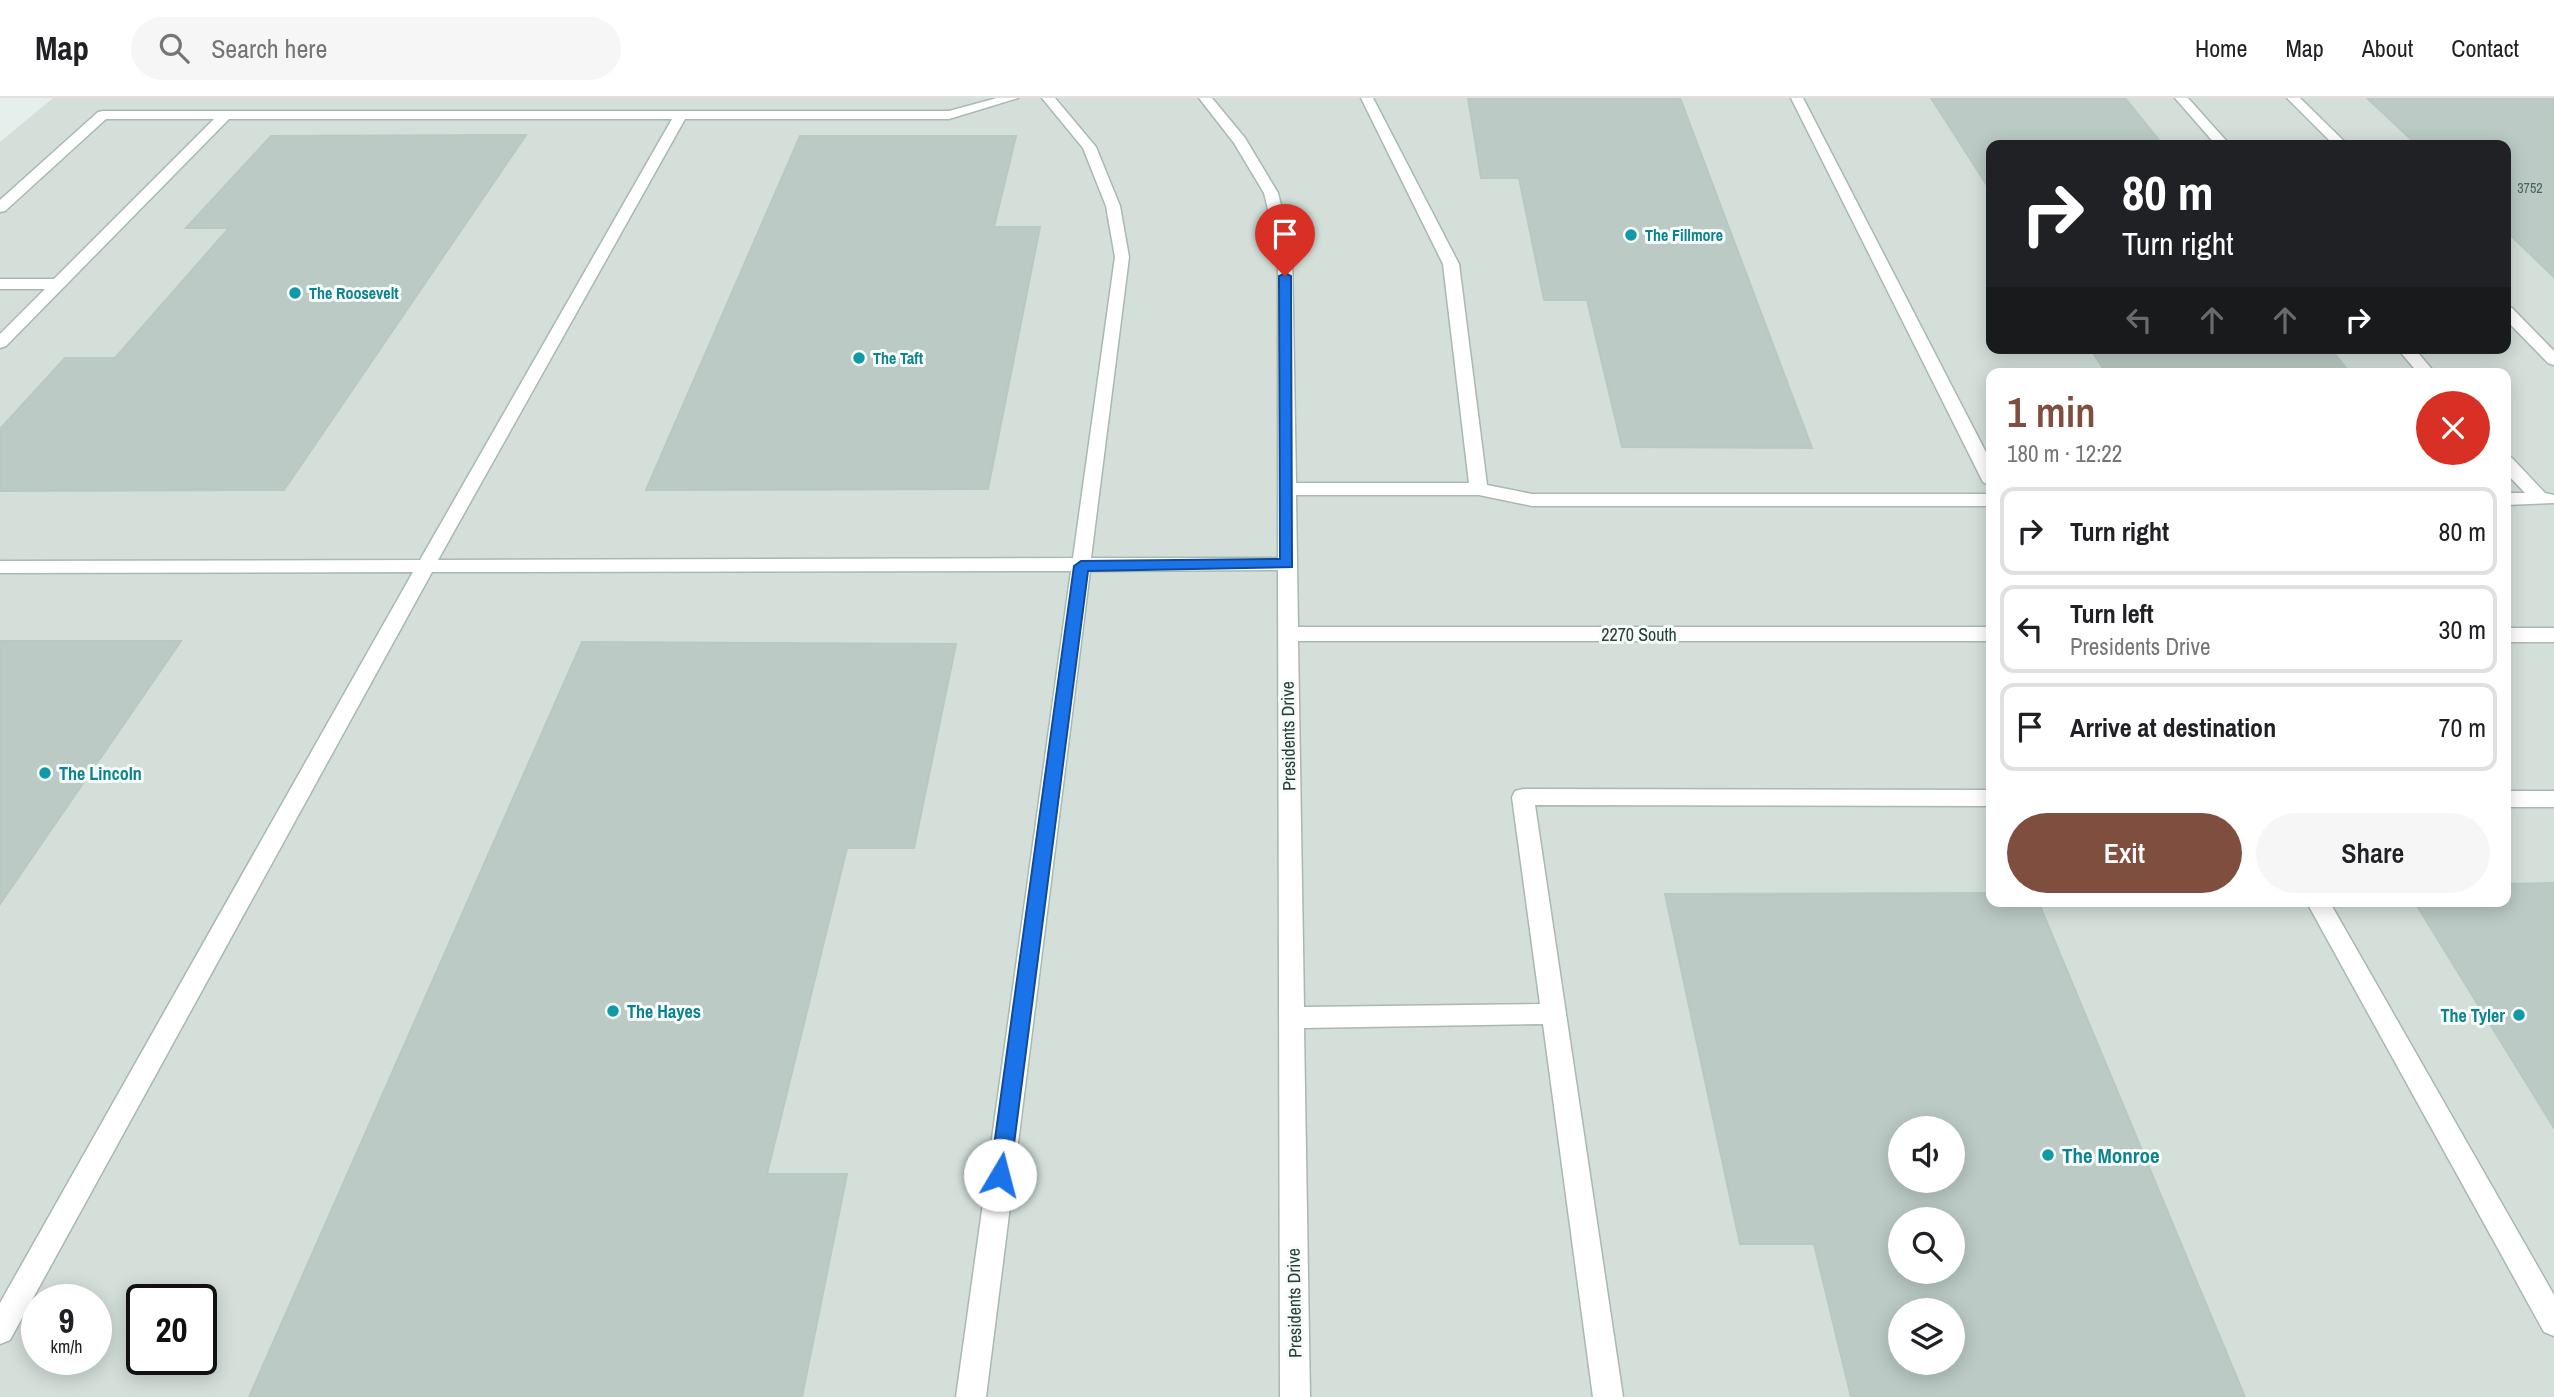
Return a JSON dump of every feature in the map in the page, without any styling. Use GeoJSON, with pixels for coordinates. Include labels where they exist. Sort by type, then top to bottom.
{"type":"FeatureCollection","features":[{"type":"Feature","properties":{"kind":"street"},"geometry":{"type":"LineString","coordinates":[[457,114],[470,98]]}},
{"type":"Feature","properties":{"kind":"street"},"geometry":{"type":"LineString","coordinates":[[0,208],[103,115],[949,115],[1013,98]]}},
{"type":"Feature","properties":{"kind":"street"},"geometry":{"type":"LineString","coordinates":[[971,1397],[1122,257],[1113,206],[1089,147],[1048,98]]}},
{"type":"Feature","properties":{"kind":"street","name":"Presidents Drive"},"geometry":{"type":"LineString","coordinates":[[1205,98],[1240,141],[1271,193],[1284,250],[1295,1397]]}},
{"type":"Feature","properties":{"kind":"street"},"geometry":{"type":"LineString","coordinates":[[1367,98],[1451,264],[1479,489]]}},
{"type":"Feature","properties":{"kind":"street"},"geometry":{"type":"LineString","coordinates":[[1797,98],[1986,470]]}},
{"type":"Feature","properties":{"kind":"street"},"geometry":{"type":"LineString","coordinates":[[2181,98],[2219,140]]}},
{"type":"Feature","properties":{"kind":"street"},"geometry":{"type":"LineString","coordinates":[[2293,98],[2336,140]]}},
{"type":"Feature","properties":{"kind":"street"},"geometry":{"type":"LineString","coordinates":[[0,343],[225,115]]}},
{"type":"Feature","properties":{"kind":"street"},"geometry":{"type":"LineString","coordinates":[[0,1330],[425,567],[681,115]]}},
{"type":"Feature","properties":{"kind":"street"},"geometry":{"type":"LineString","coordinates":[[0,284],[58,284]]}},
{"type":"Feature","properties":{"kind":"street"},"geometry":{"type":"LineString","coordinates":[[2511,316],[2554,360]]}},
{"type":"Feature","properties":{"kind":"street"},"geometry":{"type":"LineString","coordinates":[[2410,354],[2423,368]]}},
{"type":"Feature","properties":{"kind":"street"},"geometry":{"type":"LineString","coordinates":[[2511,467],[2547,499]]}},
{"type":"Feature","properties":{"kind":"street"},"geometry":{"type":"LineString","coordinates":[[1288,489],[1479,489],[1532,500],[1986,499]]}},
{"type":"Feature","properties":{"kind":"street"},"geometry":{"type":"LineString","coordinates":[[2511,499],[2547,499]]}},
{"type":"Feature","properties":{"kind":"street"},"geometry":{"type":"LineString","coordinates":[[0,567],[1287,564]]}},
{"type":"Feature","properties":{"kind":"street","name":"2270 South"},"geometry":{"type":"LineString","coordinates":[[1287,634],[1986,635]]}},
{"type":"Feature","properties":{"kind":"street"},"geometry":{"type":"LineString","coordinates":[[2511,635],[2554,635]]}},
{"type":"Feature","properties":{"kind":"street"},"geometry":{"type":"LineString","coordinates":[[1608,1397],[1523,797],[1986,798]]}},
{"type":"Feature","properties":{"kind":"street"},"geometry":{"type":"LineString","coordinates":[[2511,799],[2554,799]]}},
{"type":"Feature","properties":{"kind":"street"},"geometry":{"type":"LineString","coordinates":[[2320,907],[2554,1322]]}},
{"type":"Feature","properties":{"kind":"street"},"geometry":{"type":"LineString","coordinates":[[1291,1018],[1554,1014]]}},
{"type":"Feature","properties":{"kind":"shaded area"},"geometry":{"type":"Polygon","coordinates":[[[53,98],[2554,98],[2554,1397],[0,1397],[0,142],[53,98]]]}},
{"type":"Feature","properties":{"kind":"building","name":"The Fillmore"},"geometry":{"type":"Polygon","coordinates":[[[1468,98],[1680,98],[1812,448],[1622,447],[1587,300],[1544,300],[1519,178],[1481,178],[1468,98]]]}},
{"type":"Feature","properties":{"kind":"building"},"geometry":{"type":"Polygon","coordinates":[[[1931,98],[2125,98],[2159,140],[1986,140],[1986,184],[1931,98]]]}},
{"type":"Feature","properties":{"kind":"building"},"geometry":{"type":"Polygon","coordinates":[[[2367,98],[2554,98],[2554,277],[2511,236],[2511,140],[2412,140],[2367,98]]]}},
{"type":"Feature","properties":{"kind":"building","name":"The Roosevelt"},"geometry":{"type":"Polygon","coordinates":[[[526,135],[284,490],[0,491],[0,429],[65,358],[115,358],[229,228],[186,228],[271,136],[526,135]]]}},
{"type":"Feature","properties":{"kind":"building","name":"The Taft"},"geometry":{"type":"Polygon","coordinates":[[[800,136],[1016,136],[994,227],[1040,227],[988,489],[646,490],[800,136]]]}},
{"type":"Feature","properties":{"kind":"building"},"geometry":{"type":"Polygon","coordinates":[[[2094,354],[2335,354],[2346,368],[2103,368],[2094,354]]]}},
{"type":"Feature","properties":{"kind":"building","name":"The Lincoln"},"geometry":{"type":"Polygon","coordinates":[[[0,641],[181,641],[0,904],[0,641]]]}},
{"type":"Feature","properties":{"kind":"building","name":"The Hayes"},"geometry":{"type":"Polygon","coordinates":[[[582,642],[956,644],[914,848],[847,848],[767,1174],[847,1174],[802,1397],[249,1397],[582,642]]]}},
{"type":"Feature","properties":{"kind":"building","name":"The Tyler"},"geometry":{"type":"Polygon","coordinates":[[[2554,883],[2554,1128],[2418,907],[2511,907],[2511,884],[2554,883]]]}},
{"type":"Feature","properties":{"kind":"building","name":"The Monroe"},"geometry":{"type":"Polygon","coordinates":[[[1986,893],[1986,907],[2041,907],[2245,1397],[1851,1397],[1814,1244],[1740,1244],[1665,894],[1986,893]]]}},
{"type":"Feature","properties":{"kind":"place","name":"The Fillmore"},"geometry":{"type":"Point","coordinates":[1631,235]}},
{"type":"Feature","properties":{"kind":"place","name":"The Roosevelt"},"geometry":{"type":"Point","coordinates":[295,293]}},
{"type":"Feature","properties":{"kind":"place","name":"The Taft"},"geometry":{"type":"Point","coordinates":[859,358]}},
{"type":"Feature","properties":{"kind":"place","name":"The Lincoln"},"geometry":{"type":"Point","coordinates":[45,773]}},
{"type":"Feature","properties":{"kind":"place","name":"The Hayes"},"geometry":{"type":"Point","coordinates":[613,1011]}},
{"type":"Feature","properties":{"kind":"place","name":"The Tyler"},"geometry":{"type":"Point","coordinates":[2519,1015]}},
{"type":"Feature","properties":{"kind":"place","name":"The Monroe"},"geometry":{"type":"Point","coordinates":[2048,1155]}},
{"type":"Feature","properties":{"kind":"route"},"geometry":{"type":"LineString","coordinates":[[1000,1175],[1081,566],[1287,564],[1285,276]]}}]}
